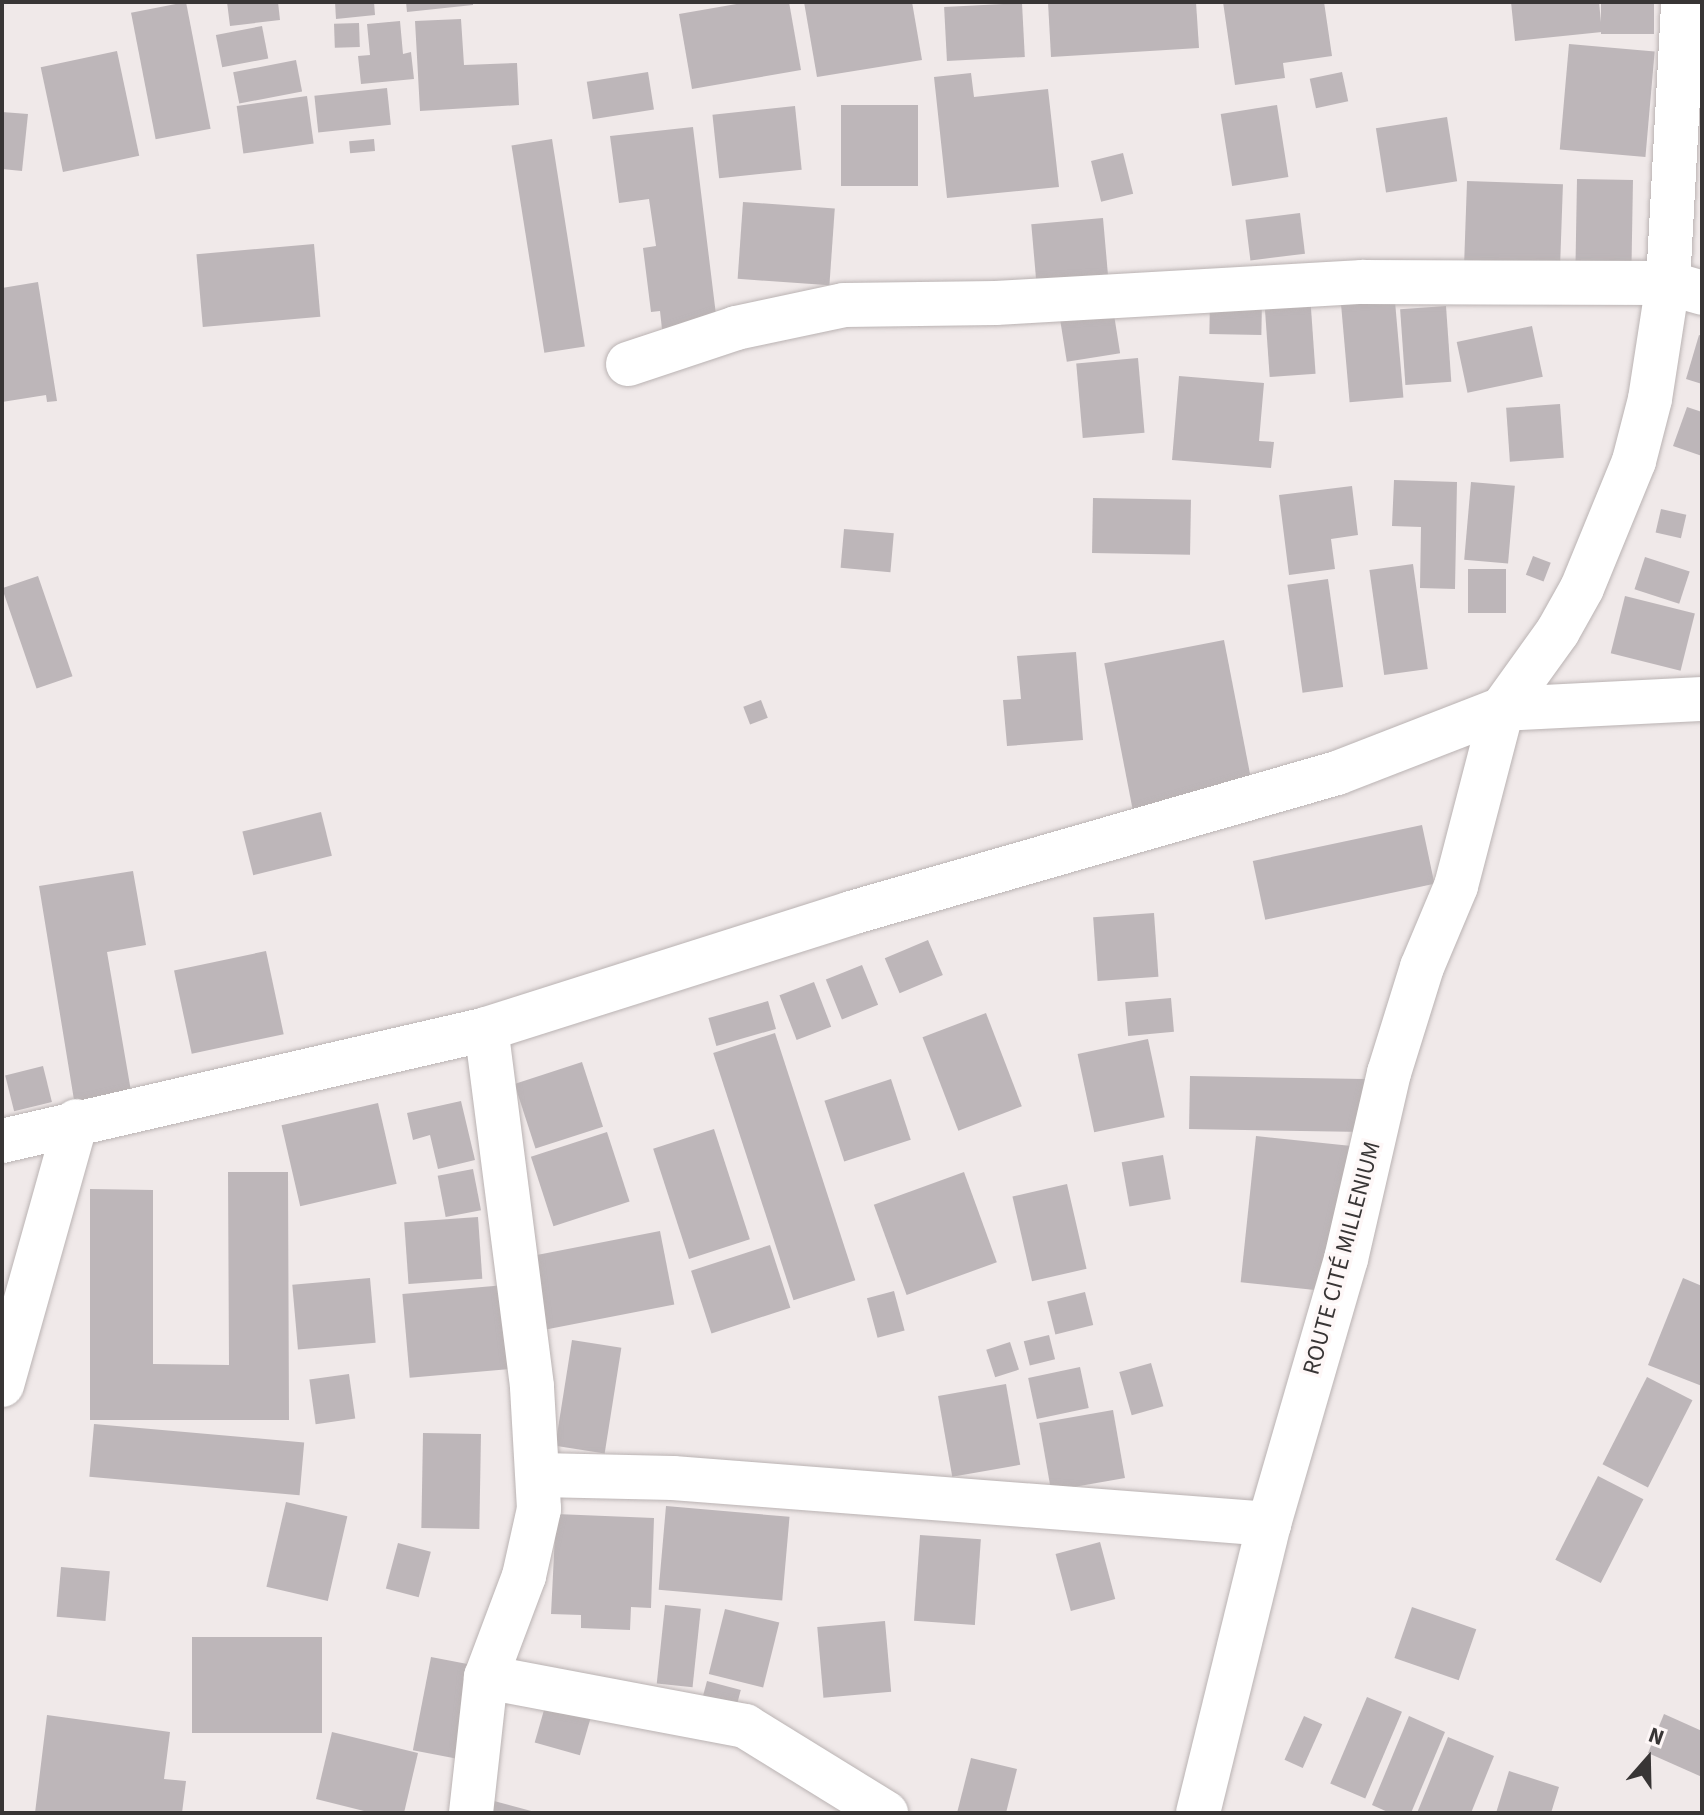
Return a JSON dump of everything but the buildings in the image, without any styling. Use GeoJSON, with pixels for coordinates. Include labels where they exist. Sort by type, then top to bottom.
{"type":"FeatureCollection","features":[{"type":"Feature","properties":{"kind":"street"},"geometry":{"type":"LineString","coordinates":[[1502,709],[1558,631],[1613,516],[1685,288],[1683,2]]}},
{"type":"Feature","properties":{"kind":"street"},"geometry":{"type":"LineString","coordinates":[[628,364],[736,328],[844,305],[996,303],[1362,282],[1685,288]]}},
{"type":"Feature","properties":{"kind":"street"},"geometry":{"type":"LineString","coordinates":[[2,1141],[76,1121],[486,1029],[851,913],[1337,773],[1502,709],[1702,699]]}},
{"type":"Feature","properties":{"kind":"street","name":"ROUTE CITÉ MILLENIUM"},"geometry":{"type":"LineString","coordinates":[[1201,1799],[1269,1524],[1346,1259],[1389,1073],[1422,967],[1456,886],[1502,709]]}},
{"type":"Feature","properties":{"kind":"street"},"geometry":{"type":"LineString","coordinates":[[471,1813],[486,1677],[524,1576],[539,1509],[540,1475],[486,1029]]}},
{"type":"Feature","properties":{"kind":"street"},"geometry":{"type":"LineString","coordinates":[[2,1385],[76,1121]]}},
{"type":"Feature","properties":{"kind":"street"},"geometry":{"type":"LineString","coordinates":[[540,1475],[673,1478],[1269,1524]]}},
{"type":"Feature","properties":{"kind":"street"},"geometry":{"type":"LineString","coordinates":[[486,1677],[745,1726],[886,1813]]}},
{"type":"Feature","properties":{"kind":"street"},"geometry":{"type":"LineString","coordinates":[[1161,1813],[1201,1799]]}}]}
